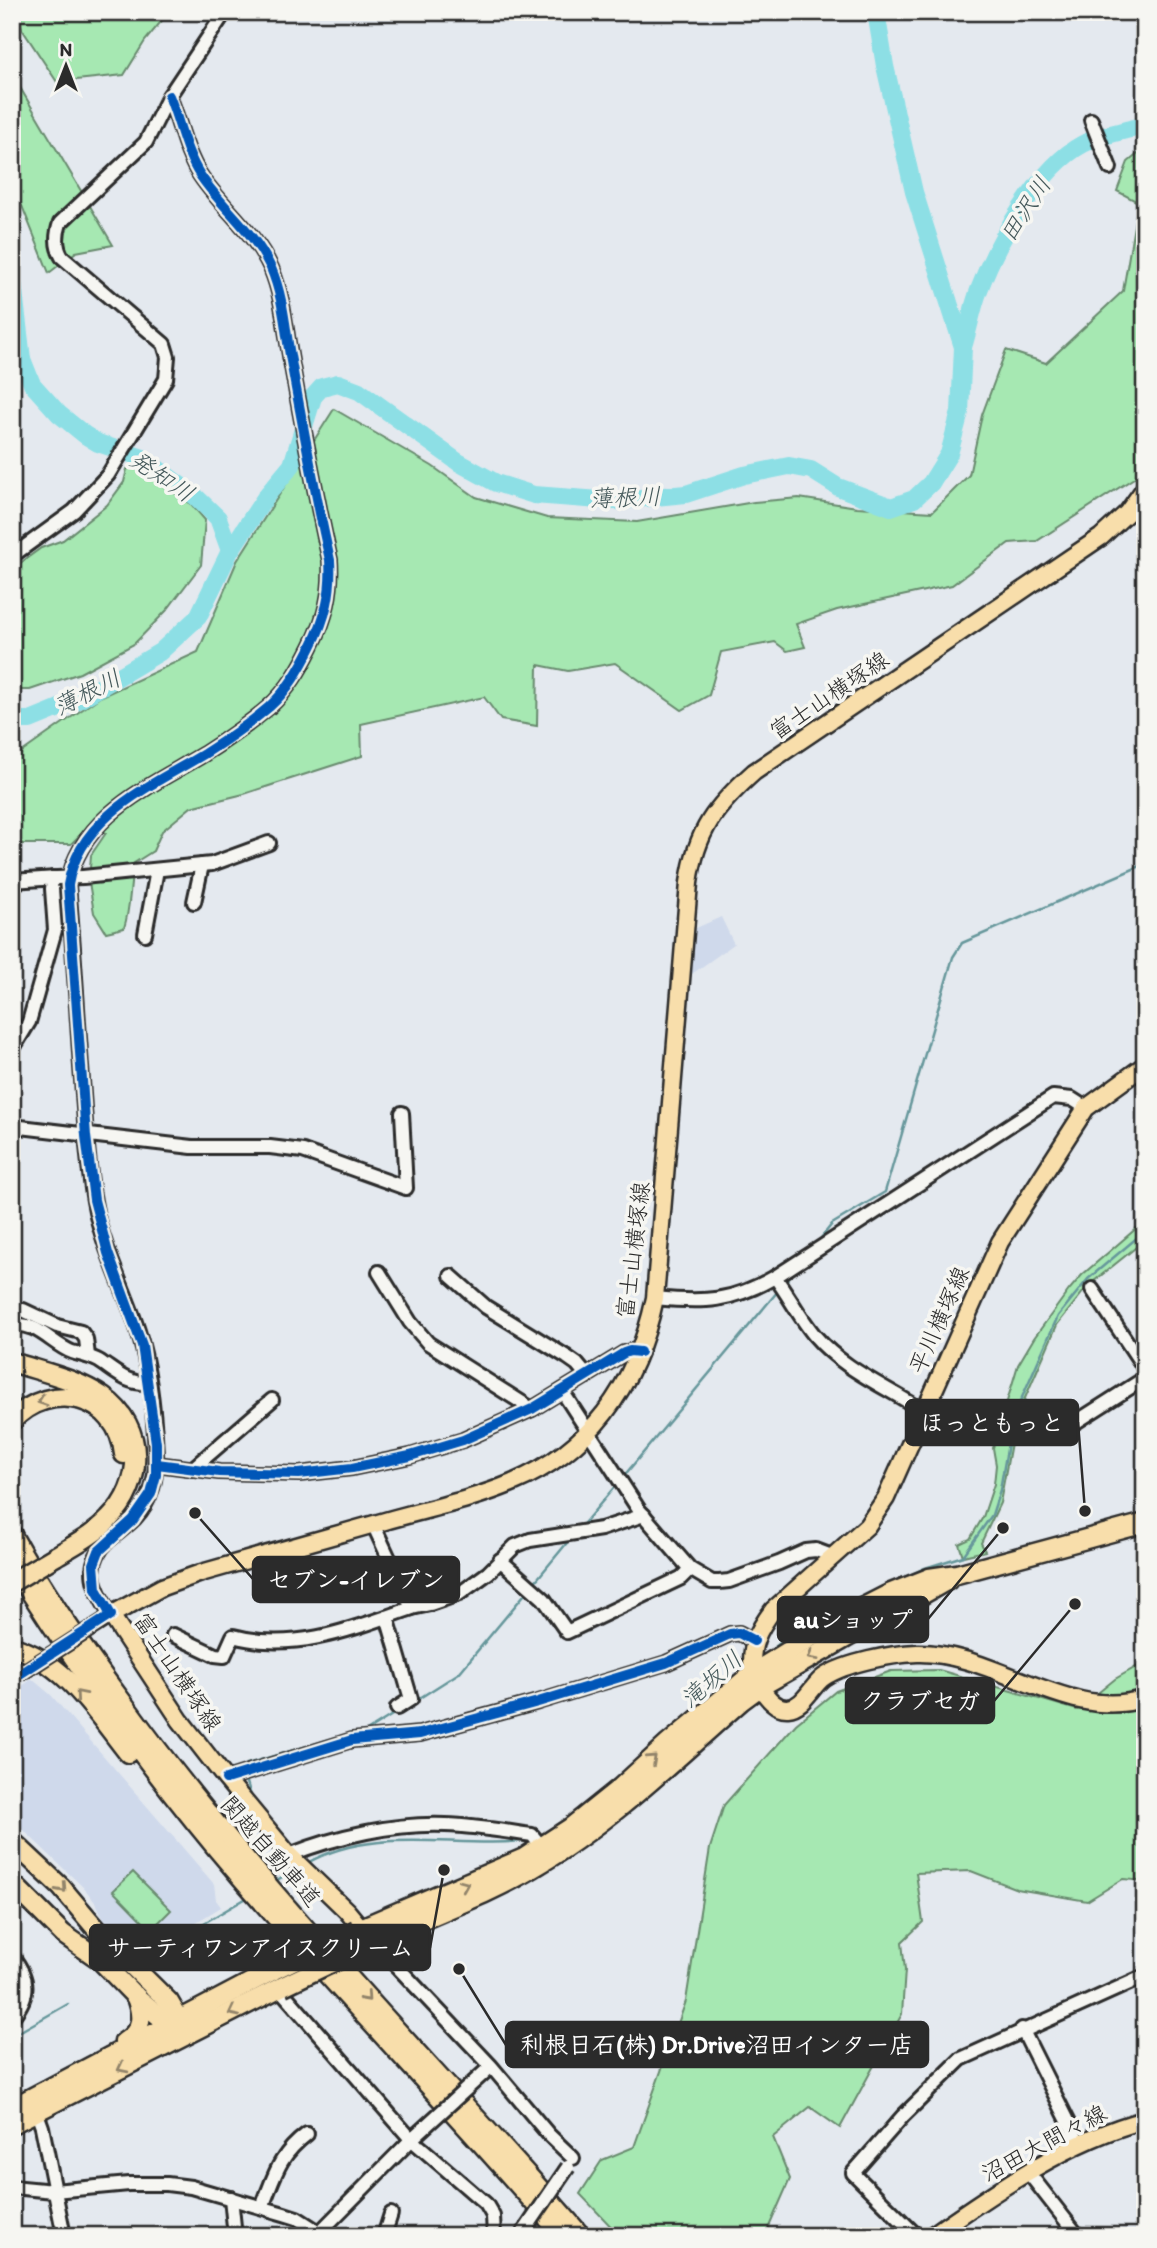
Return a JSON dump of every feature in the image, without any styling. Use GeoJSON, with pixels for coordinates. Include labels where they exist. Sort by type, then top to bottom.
{"type":"FeatureCollection","features":[{"type":"Feature","properties":{"kind":"highway"},"geometry":{"type":"LineString","coordinates":[[12,1362],[81,1385],[104,1397],[122,1415],[135,1447],[134,1477],[118,1510],[99,1529],[12,1570]]}},
{"type":"Feature","properties":{"kind":"highway"},"geometry":{"type":"LineString","coordinates":[[12,1422],[32,1404],[54,1397],[78,1399],[99,1408],[115,1425],[124,1460],[123,1472],[113,1496],[96,1516],[12,1582]]}},
{"type":"Feature","properties":{"kind":"highway"},"geometry":{"type":"LineString","coordinates":[[12,1519],[146,1735]]}},
{"type":"Feature","properties":{"kind":"highway"},"geometry":{"type":"LineString","coordinates":[[279,1982],[359,1929],[493,1873],[542,1847],[621,1787],[668,1744],[842,1618],[891,1593],[929,1578],[957,1574],[1145,1523]]}},
{"type":"Feature","properties":{"kind":"highway","name":"関越自動車道"},"geometry":{"type":"LineString","coordinates":[[12,1535],[60,1614],[146,1735],[253,1870],[581,2236]]}},
{"type":"Feature","properties":{"kind":"highway","name":"関越自動車道"},"geometry":{"type":"LineString","coordinates":[[12,1563],[89,1681],[179,1801],[239,1875],[563,2236]]}},
{"type":"Feature","properties":{"kind":"highway"},"geometry":{"type":"LineString","coordinates":[[12,1647],[47,1663],[71,1685],[143,1770],[239,1875]]}},
{"type":"Feature","properties":{"kind":"highway"},"geometry":{"type":"LineString","coordinates":[[72,2076],[177,2027],[371,1944],[531,1869],[578,1839],[631,1797],[741,1701],[756,1680]]}},
{"type":"Feature","properties":{"kind":"highway"},"geometry":{"type":"LineString","coordinates":[[12,1841],[61,1886],[105,1939],[169,2002],[177,2027]]}},
{"type":"Feature","properties":{"kind":"highway"},"geometry":{"type":"LineString","coordinates":[[12,1883],[63,1934],[99,1959],[134,1995],[177,2027]]}},
{"type":"Feature","properties":{"kind":"highway"},"geometry":{"type":"LineString","coordinates":[[12,2124],[82,2065],[137,2032],[141,2024],[141,2013],[134,1995]]}},
{"type":"Feature","properties":{"kind":"highway"},"geometry":{"type":"LineString","coordinates":[[12,2108],[34,2105],[177,2027]]}},
{"type":"Feature","properties":{"kind":"main road","name":"富士山横塚線"},"geometry":{"type":"LineString","coordinates":[[359,1929],[347,1911],[296,1862],[226,1779],[107,1618],[162,1587],[190,1577],[510,1484],[562,1456],[589,1432],[620,1392],[640,1352],[655,1298],[689,883],[694,859],[709,820],[718,807],[754,772],[1101,537],[1127,513],[1145,488]]}},
{"type":"Feature","properties":{"kind":"main road","name":"平川横塚線"},"geometry":{"type":"LineString","coordinates":[[756,1680],[751,1658],[754,1641],[762,1624],[773,1609],[867,1526],[886,1497],[1000,1242],[1086,1108],[1145,1065]]}},
{"type":"Feature","properties":{"kind":"main road"},"geometry":{"type":"LineString","coordinates":[[756,1680],[772,1703],[785,1709],[792,1708],[821,1679],[832,1672],[916,1653],[933,1654],[975,1664],[1086,1700],[1116,1704],[1145,1698]]}},
{"type":"Feature","properties":{"kind":"main road","name":"沼田大間々線"},"geometry":{"type":"LineString","coordinates":[[932,2236],[1028,2172],[1080,2145],[1145,2120]]}},
{"type":"Feature","properties":{"kind":"street"},"geometry":{"type":"LineString","coordinates":[[12,556],[74,511],[108,475],[168,374],[164,344],[62,257],[57,250],[57,232],[60,223],[146,142],[169,96],[225,12]]}},
{"type":"Feature","properties":{"kind":"street"},"geometry":{"type":"LineString","coordinates":[[16,1676],[107,1618],[96,1588],[94,1564],[103,1546],[133,1520],[146,1502],[154,1485],[157,1464],[148,1383],[138,1332],[98,1220],[86,1136],[68,885],[74,861],[103,820],[127,798],[207,752],[259,715],[291,683],[320,629],[328,605],[330,570],[327,545],[290,357],[283,304],[271,268],[261,249],[210,189],[193,163],[169,96]]}},
{"type":"Feature","properties":{"kind":"street"},"geometry":{"type":"LineString","coordinates":[[1091,120],[1110,168]]}},
{"type":"Feature","properties":{"kind":"street"},"geometry":{"type":"LineString","coordinates":[[12,881],[212,864],[269,843]]}},
{"type":"Feature","properties":{"kind":"street"},"geometry":{"type":"LineString","coordinates":[[194,902],[202,865]]}},
{"type":"Feature","properties":{"kind":"street"},"geometry":{"type":"LineString","coordinates":[[145,934],[157,870]]}},
{"type":"Feature","properties":{"kind":"street"},"geometry":{"type":"LineString","coordinates":[[12,1050],[30,1022],[55,930],[52,889],[55,878]]}},
{"type":"Feature","properties":{"kind":"street"},"geometry":{"type":"LineString","coordinates":[[655,1298],[723,1299],[745,1293],[1053,1097],[1072,1099],[1086,1108]]}},
{"type":"Feature","properties":{"kind":"street"},"geometry":{"type":"LineString","coordinates":[[12,1126],[192,1147],[270,1147],[303,1151],[406,1188],[402,1113]]}},
{"type":"Feature","properties":{"kind":"street"},"geometry":{"type":"LineString","coordinates":[[379,1272],[410,1322],[428,1343],[532,1409]]}},
{"type":"Feature","properties":{"kind":"street"},"geometry":{"type":"LineString","coordinates":[[451,1276],[486,1307],[577,1364],[587,1376]]}},
{"type":"Feature","properties":{"kind":"street"},"geometry":{"type":"LineString","coordinates":[[775,1276],[823,1344],[865,1378],[923,1411]]}},
{"type":"Feature","properties":{"kind":"street"},"geometry":{"type":"LineString","coordinates":[[1092,1289],[1145,1369]]}},
{"type":"Feature","properties":{"kind":"street"},"geometry":{"type":"LineString","coordinates":[[12,1309],[23,1310],[57,1326],[81,1332],[86,1339],[88,1356]]}},
{"type":"Feature","properties":{"kind":"street"},"geometry":{"type":"LineString","coordinates":[[12,1325],[32,1327],[65,1348],[88,1356],[131,1382],[148,1383]]}},
{"type":"Feature","properties":{"kind":"street"},"geometry":{"type":"LineString","coordinates":[[157,1464],[277,1474],[352,1468],[448,1445],[532,1409],[624,1353],[640,1352]]}},
{"type":"Feature","properties":{"kind":"street"},"geometry":{"type":"LineString","coordinates":[[1062,1431],[1145,1378]]}},
{"type":"Feature","properties":{"kind":"street"},"geometry":{"type":"LineString","coordinates":[[562,1391],[644,1515],[690,1569],[719,1582],[729,1581],[806,1551],[816,1550],[832,1556]]}},
{"type":"Feature","properties":{"kind":"street"},"geometry":{"type":"LineString","coordinates":[[192,1469],[272,1400]]}},
{"type":"Feature","properties":{"kind":"street"},"geometry":{"type":"LineString","coordinates":[[173,1635],[215,1655],[224,1656],[233,1636],[250,1640],[317,1638],[338,1634],[458,1594],[488,1573],[515,1546],[530,1540],[601,1529],[644,1515]]}},
{"type":"Feature","properties":{"kind":"street"},"geometry":{"type":"LineString","coordinates":[[373,1524],[412,1608]]}},
{"type":"Feature","properties":{"kind":"street"},"geometry":{"type":"LineString","coordinates":[[500,1560],[544,1599],[567,1632],[681,1578],[690,1569]]}},
{"type":"Feature","properties":{"kind":"street"},"geometry":{"type":"LineString","coordinates":[[387,1617],[411,1699],[397,1708]]}},
{"type":"Feature","properties":{"kind":"street"},"geometry":{"type":"LineString","coordinates":[[226,1779],[352,1740],[420,1734],[538,1702],[666,1663],[730,1634],[739,1633],[754,1641]]}},
{"type":"Feature","properties":{"kind":"street"},"geometry":{"type":"LineString","coordinates":[[296,1862],[327,1840],[414,1825],[447,1825],[532,1835],[542,1847]]}},
{"type":"Feature","properties":{"kind":"street"},"geometry":{"type":"LineString","coordinates":[[359,1929],[549,2135],[573,2157],[521,2236]]}},
{"type":"Feature","properties":{"kind":"street"},"geometry":{"type":"LineString","coordinates":[[12,1956],[23,1971],[26,1983],[25,1994],[12,2017]]}},
{"type":"Feature","properties":{"kind":"street"},"geometry":{"type":"LineString","coordinates":[[917,2236],[853,2173],[903,2116],[961,2059],[1145,1976]]}},
{"type":"Feature","properties":{"kind":"street"},"geometry":{"type":"LineString","coordinates":[[279,1982],[414,2137],[486,2204],[493,2216],[494,2236]]}},
{"type":"Feature","properties":{"kind":"street"},"geometry":{"type":"LineString","coordinates":[[1023,2029],[1080,2145]]}},
{"type":"Feature","properties":{"kind":"street"},"geometry":{"type":"LineString","coordinates":[[12,2187],[54,2191],[129,2184],[191,2187],[297,2218],[317,2234],[488,2068]]}},
{"type":"Feature","properties":{"kind":"street"},"geometry":{"type":"LineString","coordinates":[[34,2105],[64,2236]]}},
{"type":"Feature","properties":{"kind":"street"},"geometry":{"type":"LineString","coordinates":[[262,2207],[282,2157],[306,2134]]}},
{"type":"Feature","properties":{"kind":"street"},"geometry":{"type":"LineString","coordinates":[[1028,2172],[1079,2236]]}},
{"type":"Feature","properties":{"kind":"street"},"geometry":{"type":"LineString","coordinates":[[231,2198],[235,2236]]}},
{"type":"Feature","properties":{"kind":"street"},"geometry":{"type":"LineString","coordinates":[[384,2236],[391,2214]]}},
{"type":"Feature","properties":{"kind":"shaded area"},"geometry":{"type":"Polygon","coordinates":[[[721,917],[734,944],[689,976],[694,929],[721,917]]]}},
{"type":"Feature","properties":{"kind":"shaded area"},"geometry":{"type":"Polygon","coordinates":[[[32,1679],[51,1695],[214,1884],[216,1900],[221,1907],[138,1958],[109,1930],[97,1905],[85,1889],[12,1819],[12,1693],[32,1679]]]}},
{"type":"Feature","properties":{"kind":"green space"},"geometry":{"type":"Polygon","coordinates":[[[18,12],[169,12],[145,41],[124,75],[57,82],[22,29],[18,12]]]}},
{"type":"Feature","properties":{"kind":"green space"},"geometry":{"type":"Polygon","coordinates":[[[12,74],[113,245],[76,252],[49,273],[22,206],[12,199],[12,74]]]}},
{"type":"Feature","properties":{"kind":"green space"},"geometry":{"type":"Polygon","coordinates":[[[1145,148],[1145,467],[1137,476],[1037,541],[1009,543],[952,585],[837,610],[796,624],[805,647],[787,651],[775,642],[721,652],[709,695],[682,710],[615,663],[568,671],[538,665],[537,726],[501,720],[484,697],[361,724],[362,756],[244,794],[191,807],[162,831],[153,851],[134,863],[124,928],[106,932],[94,913],[89,882],[91,855],[106,833],[90,825],[71,844],[12,844],[12,759],[100,697],[198,652],[237,561],[334,409],[432,466],[476,497],[547,518],[637,522],[754,502],[799,498],[857,507],[932,512],[969,475],[982,415],[1006,350],[1046,363],[1123,291],[1138,202],[1117,191],[1128,162],[1145,148]]]}},
{"type":"Feature","properties":{"kind":"green space"},"geometry":{"type":"Polygon","coordinates":[[[135,467],[191,504],[205,520],[201,565],[167,610],[134,644],[80,673],[30,690],[12,690],[12,569],[41,548],[63,540],[107,505],[124,482],[127,469],[135,467]]]}},
{"type":"Feature","properties":{"kind":"green space"},"geometry":{"type":"Polygon","coordinates":[[[1145,1221],[1145,1240],[1088,1286],[1057,1325],[1015,1421],[1000,1503],[981,1543],[985,1551],[963,1556],[959,1544],[970,1539],[983,1517],[994,1484],[996,1465],[993,1448],[1018,1365],[1034,1338],[1082,1275],[1145,1221]]]}},
{"type":"Feature","properties":{"kind":"green space"},"geometry":{"type":"Polygon","coordinates":[[[1145,1662],[1145,1881],[1123,1879],[1087,1901],[1017,1889],[971,1871],[916,1873],[923,1922],[902,1942],[905,1970],[902,2014],[840,2128],[810,2107],[773,2137],[790,2179],[768,2229],[768,2236],[620,2236],[580,2194],[602,2160],[634,2147],[686,2001],[710,1848],[724,1805],[796,1724],[836,1691],[891,1671],[939,1670],[1077,1710],[1115,1679],[1145,1662]]]}},
{"type":"Feature","properties":{"kind":"green space"},"geometry":{"type":"Polygon","coordinates":[[[133,1872],[171,1910],[151,1930],[113,1891],[133,1872]]]}},
{"type":"Feature","properties":{"kind":"waterway","name":"薄根川"},"geometry":{"type":"LineString","coordinates":[[12,720],[30,720],[79,700],[160,652],[198,617],[230,551],[267,495],[292,465],[313,397],[322,387],[338,383],[359,391],[458,462],[496,483],[534,495],[613,501],[686,494],[744,475],[789,466],[811,470],[838,487],[891,507],[914,499],[931,483],[949,454],[960,412],[963,347],[914,192],[885,66],[876,12]]}},
{"type":"Feature","properties":{"kind":"waterway","name":"田沢川"},"geometry":{"type":"LineString","coordinates":[[963,347],[977,297],[996,251],[1035,188],[1067,155],[1083,144],[1145,125]]}},
{"type":"Feature","properties":{"kind":"waterway","name":"発知川"},"geometry":{"type":"LineString","coordinates":[[12,274],[22,359],[32,384],[59,414],[85,435],[98,443],[143,458],[196,497],[218,518],[230,551]]}},
{"type":"Feature","properties":{"kind":"waterway"},"geometry":{"type":"LineString","coordinates":[[817,1243],[832,1224],[885,1192],[953,957],[962,943],[1145,864]]}},
{"type":"Feature","properties":{"kind":"waterway","name":"滝坂川"},"geometry":{"type":"LineString","coordinates":[[763,1657],[780,1643],[838,1608],[925,1568],[963,1556],[992,1515],[1000,1490],[1012,1420],[1058,1316],[1088,1279],[1145,1231]]}},
{"type":"Feature","properties":{"kind":"waterway"},"geometry":{"type":"LineString","coordinates":[[784,1283],[796,1270]]}},
{"type":"Feature","properties":{"kind":"waterway"},"geometry":{"type":"LineString","coordinates":[[623,1477],[778,1291]]}},
{"type":"Feature","properties":{"kind":"waterway"},"geometry":{"type":"LineString","coordinates":[[580,1528],[616,1485]]}},
{"type":"Feature","properties":{"kind":"waterway"},"geometry":{"type":"LineString","coordinates":[[533,1584],[571,1538]]}},
{"type":"Feature","properties":{"kind":"waterway"},"geometry":{"type":"LineString","coordinates":[[415,1701],[459,1673],[529,1589]]}},
{"type":"Feature","properties":{"kind":"waterway"},"geometry":{"type":"LineString","coordinates":[[246,1768],[247,1764],[351,1733],[365,1732],[397,1712]]}},
{"type":"Feature","properties":{"kind":"waterway"},"geometry":{"type":"LineString","coordinates":[[246,1779],[252,1799]]}},
{"type":"Feature","properties":{"kind":"waterway"},"geometry":{"type":"LineString","coordinates":[[285,1838],[295,1849]]}},
{"type":"Feature","properties":{"kind":"waterway","name":"滝坂川"},"geometry":{"type":"LineString","coordinates":[[307,1863],[334,1851],[389,1841],[531,1840]]}},
{"type":"Feature","properties":{"kind":"waterway","name":"滝坂川"},"geometry":{"type":"LineString","coordinates":[[274,1882],[295,1869]]}},
{"type":"Feature","properties":{"kind":"waterway","name":"滝坂川"},"geometry":{"type":"LineString","coordinates":[[141,1960],[250,1896]]}},
{"type":"Feature","properties":{"kind":"waterway","name":"滝坂川"},"geometry":{"type":"LineString","coordinates":[[12,2036],[68,2004]]}},
{"type":"Feature","properties":{"kind":"cycle path"},"geometry":{"type":"LineString","coordinates":[[12,1679],[111,1615],[96,1589],[94,1564],[99,1551],[133,1520],[151,1494],[156,1475],[156,1443],[142,1345],[108,1253],[94,1200],[86,1136],[68,885],[75,861],[86,840],[102,822],[141,791],[204,754],[254,720],[276,700],[298,671],[316,636],[327,605],[330,583],[330,560],[275,280],[256,243],[200,175],[186,147],[169,96]]}},
{"type":"Feature","properties":{"kind":"cycle path"},"geometry":{"type":"LineString","coordinates":[[157,1464],[219,1472],[299,1474],[352,1468],[410,1456],[463,1440],[532,1409],[624,1353],[640,1352]]}},
{"type":"Feature","properties":{"kind":"cycle path"},"geometry":{"type":"LineString","coordinates":[[226,1779],[352,1740],[420,1734],[538,1702],[666,1663],[730,1634],[739,1633],[754,1641]]}},
{"type":"Feature","properties":{"kind":"place","name":"ほっともっと"},"geometry":{"type":"Point","coordinates":[1085,1511]}},
{"type":"Feature","properties":{"kind":"place","name":"セブン-イレブン"},"geometry":{"type":"Point","coordinates":[195,1513]}},
{"type":"Feature","properties":{"kind":"place","name":"auショップ"},"geometry":{"type":"Point","coordinates":[1003,1528]}},
{"type":"Feature","properties":{"kind":"place","name":"クラブセガ"},"geometry":{"type":"Point","coordinates":[1075,1604]}},
{"type":"Feature","properties":{"kind":"place","name":"サーティワンアイスクリーム"},"geometry":{"type":"Point","coordinates":[444,1870]}},
{"type":"Feature","properties":{"kind":"place","name":"利根日石(株) Dr.Drive沼田インター店"},"geometry":{"type":"Point","coordinates":[459,1969]}}]}
